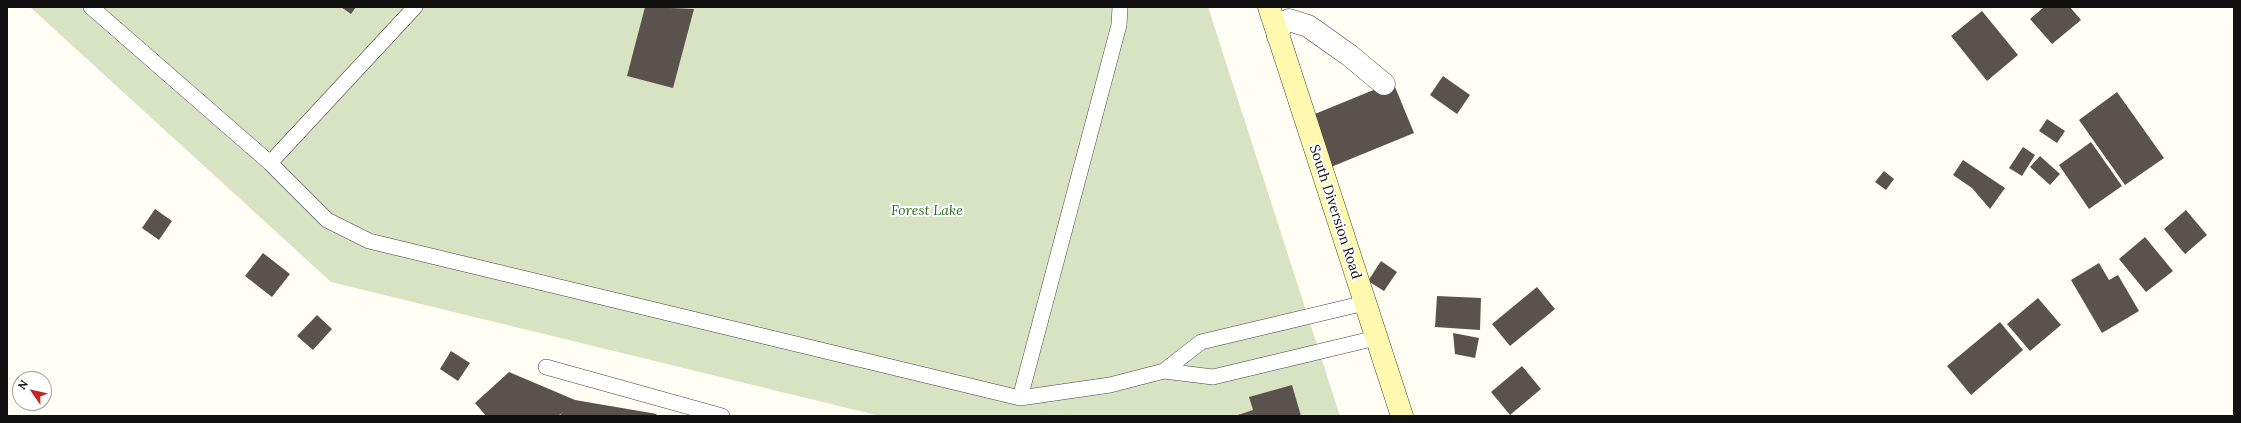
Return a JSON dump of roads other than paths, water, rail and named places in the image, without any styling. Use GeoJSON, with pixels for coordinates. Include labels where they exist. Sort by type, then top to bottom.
{"type":"FeatureCollection","features":[{"type":"Feature","properties":{"kind":"main road","name":"South Diversion Road"},"geometry":{"type":"LineString","coordinates":[[1269,7],[1402,416]]}},
{"type":"Feature","properties":{"kind":"street"},"geometry":{"type":"LineString","coordinates":[[1278,36],[1281,24],[1289,20],[1308,26],[1349,55],[1384,84]]}},
{"type":"Feature","properties":{"kind":"lane"},"geometry":{"type":"LineString","coordinates":[[91,7],[270,163],[328,220],[369,241],[1020,398],[1110,385],[1164,371],[1213,377],[1376,338]]}},
{"type":"Feature","properties":{"kind":"lane"},"geometry":{"type":"LineString","coordinates":[[270,163],[415,7]]}},
{"type":"Feature","properties":{"kind":"lane"},"geometry":{"type":"LineString","coordinates":[[1020,398],[1119,25],[1120,7]]}},
{"type":"Feature","properties":{"kind":"lane"},"geometry":{"type":"LineString","coordinates":[[1164,371],[1201,342],[1365,303]]}},
{"type":"Feature","properties":{"kind":"lane"},"geometry":{"type":"LineString","coordinates":[[546,367],[722,416]]}},
{"type":"Feature","properties":{"kind":"park label","name":"Forest Lake"},"geometry":{"type":"Point","coordinates":[927,211]}}]}
